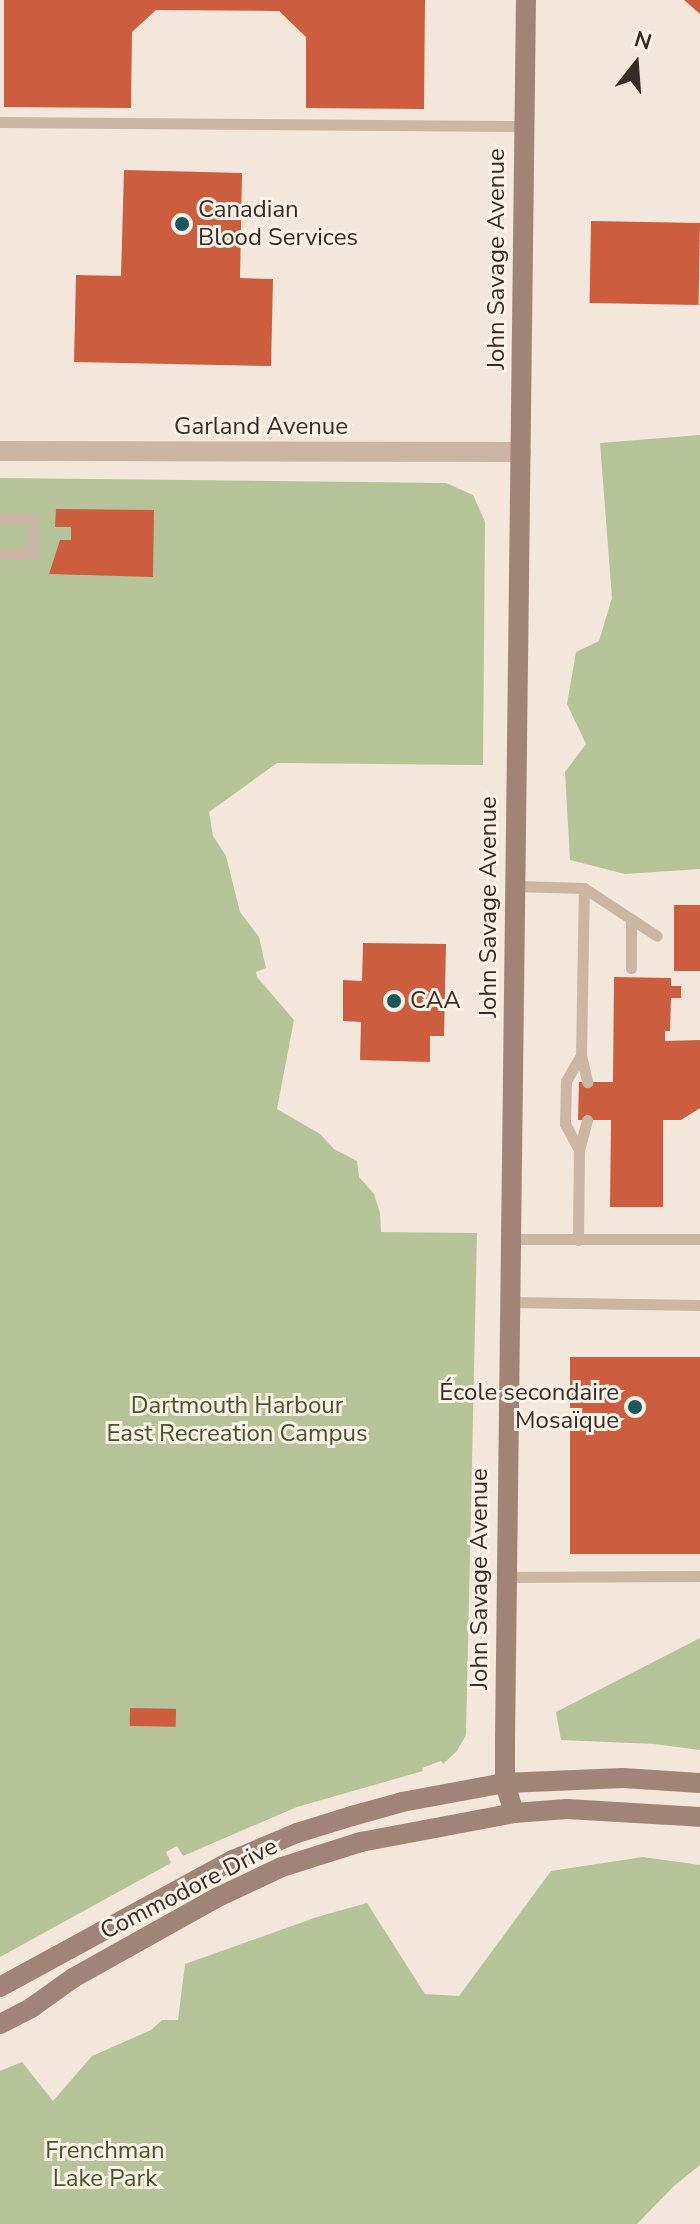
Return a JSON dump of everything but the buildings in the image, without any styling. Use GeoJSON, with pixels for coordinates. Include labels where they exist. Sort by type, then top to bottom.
{"type":"FeatureCollection","features":[{"type":"Feature","properties":{"kind":"main road","name":"John Savage Avenue"},"geometry":{"type":"LineString","coordinates":[[514,1813],[505,1783],[506,1577],[526,0]]}},
{"type":"Feature","properties":{"kind":"main road","name":"Commodore Drive"},"geometry":{"type":"LineString","coordinates":[[0,1987],[233,1860],[297,1833],[402,1802],[505,1783],[623,1778],[700,1783]]}},
{"type":"Feature","properties":{"kind":"main road","name":"Commodore Drive"},"geometry":{"type":"LineString","coordinates":[[0,2024],[158,1930],[248,1883],[322,1854],[399,1833],[514,1813],[567,1809],[700,1817]]}},
{"type":"Feature","properties":{"kind":"street","name":"Garland Avenue"},"geometry":{"type":"LineString","coordinates":[[0,451],[521,452]]}},
{"type":"Feature","properties":{"kind":"lane"},"geometry":{"type":"LineString","coordinates":[[0,122],[524,126]]}},
{"type":"Feature","properties":{"kind":"lane"},"geometry":{"type":"LineString","coordinates":[[0,519],[32,519],[33,554],[0,554]]}},
{"type":"Feature","properties":{"kind":"lane"},"geometry":{"type":"LineString","coordinates":[[515,886],[584,888],[657,936]]}},
{"type":"Feature","properties":{"kind":"lane"},"geometry":{"type":"LineString","coordinates":[[584,888],[581,1055],[587,1082]]}},
{"type":"Feature","properties":{"kind":"lane"},"geometry":{"type":"LineString","coordinates":[[631,919],[631,968]]}},
{"type":"Feature","properties":{"kind":"lane"},"geometry":{"type":"LineString","coordinates":[[579,1150],[565,1124],[566,1081],[581,1055]]}},
{"type":"Feature","properties":{"kind":"lane"},"geometry":{"type":"LineString","coordinates":[[578,1240],[579,1150],[587,1120]]}},
{"type":"Feature","properties":{"kind":"lane"},"geometry":{"type":"LineString","coordinates":[[512,1239],[700,1239]]}},
{"type":"Feature","properties":{"kind":"lane"},"geometry":{"type":"LineString","coordinates":[[511,1302],[700,1305]]}},
{"type":"Feature","properties":{"kind":"lane"},"geometry":{"type":"LineString","coordinates":[[506,1577],[700,1576]]}},
{"type":"Feature","properties":{"kind":"lane"},"geometry":{"type":"LineString","coordinates":[[148,1905],[158,1930]]}},
{"type":"Feature","properties":{"kind":"green space"},"geometry":{"type":"Polygon","coordinates":[[[700,435],[700,869],[625,874],[570,860],[565,772],[586,744],[567,704],[576,652],[599,641],[612,598],[600,443],[700,435]]]}},
{"type":"Feature","properties":{"kind":"green space","name":"Dartmouth Harbour East Recreation Campus"},"geometry":{"type":"Polygon","coordinates":[[[0,478],[446,483],[473,495],[485,522],[483,765],[277,763],[209,812],[213,836],[226,856],[240,912],[259,937],[266,968],[256,972],[257,977],[294,1020],[277,1109],[320,1134],[334,1149],[357,1161],[359,1177],[374,1194],[380,1213],[381,1232],[477,1233],[466,1735],[457,1751],[443,1764],[441,1761],[422,1768],[423,1771],[297,1807],[183,1856],[177,1846],[166,1852],[171,1863],[0,1957],[0,478]]]}},
{"type":"Feature","properties":{"kind":"green space"},"geometry":{"type":"Polygon","coordinates":[[[700,1638],[700,1750],[654,1744],[561,1740],[556,1712],[700,1638]]]}},
{"type":"Feature","properties":{"kind":"green space","name":"Frenchman Lake Park"},"geometry":{"type":"Polygon","coordinates":[[[643,1857],[700,1865],[700,2165],[674,2186],[637,2224],[0,2224],[0,2071],[22,2062],[53,2101],[92,2056],[151,2030],[162,2020],[178,2020],[185,1964],[317,1917],[367,1903],[425,1994],[459,1996],[551,1871],[643,1857]]]}},
{"type":"Feature","properties":{"kind":"place","name":"Canadian Blood Services"},"geometry":{"type":"Point","coordinates":[182,224]}},
{"type":"Feature","properties":{"kind":"place","name":"CAA"},"geometry":{"type":"Point","coordinates":[394,1001]}},
{"type":"Feature","properties":{"kind":"place","name":"École secondaire Mosaïque"},"geometry":{"type":"Point","coordinates":[635,1407]}}]}
